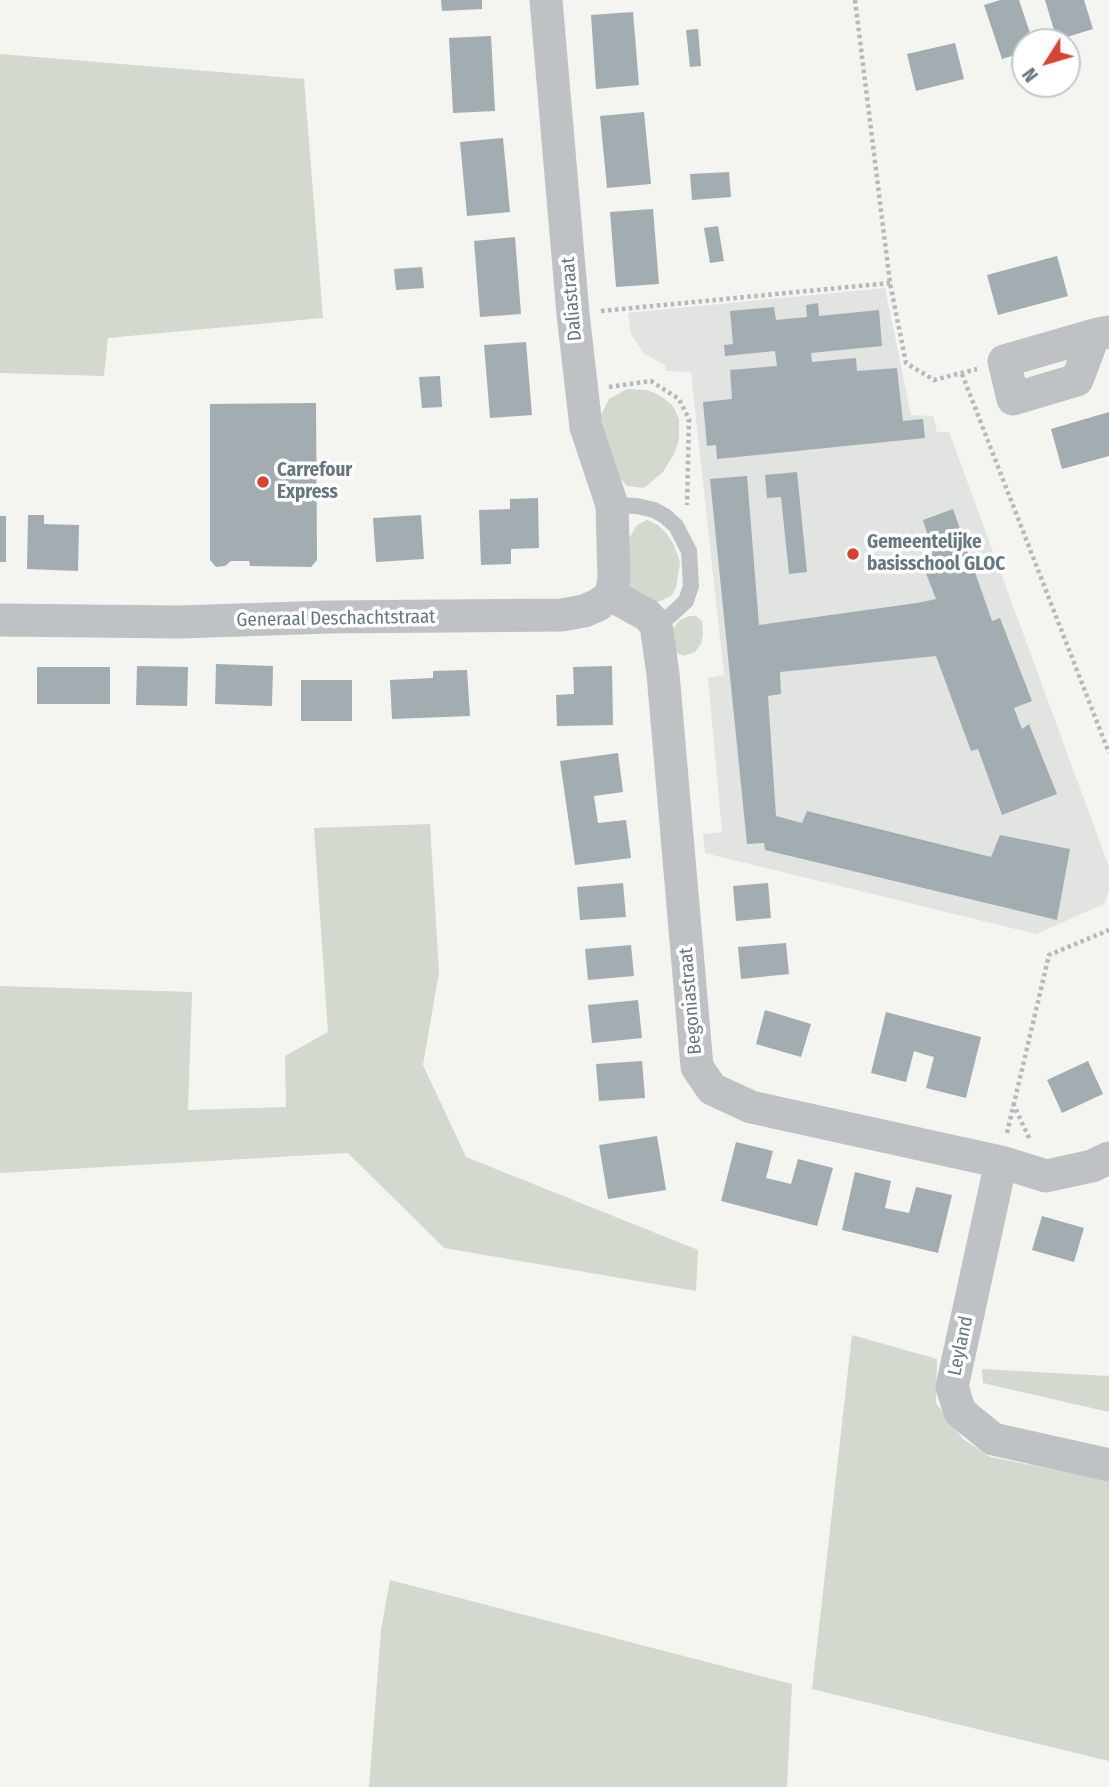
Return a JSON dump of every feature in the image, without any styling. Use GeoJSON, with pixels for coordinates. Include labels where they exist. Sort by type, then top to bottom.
{"type":"FeatureCollection","features":[{"type":"Feature","properties":{"kind":"street","name":"Daliastraat"},"geometry":{"type":"LineString","coordinates":[[546,0],[581,391],[586,427],[612,505],[614,534],[611,595]]}},
{"type":"Feature","properties":{"kind":"street"},"geometry":{"type":"LineString","coordinates":[[1004,361],[1013,399],[1077,380],[1102,333]]}},
{"type":"Feature","properties":{"kind":"street"},"geometry":{"type":"LineString","coordinates":[[611,595],[647,615],[656,625]]}},
{"type":"Feature","properties":{"kind":"street","name":"Generaal Deschachtstraat"},"geometry":{"type":"LineString","coordinates":[[0,620],[180,622],[330,617],[562,615],[598,606],[611,595]]}},
{"type":"Feature","properties":{"kind":"street","name":"Begoniastraat"},"geometry":{"type":"LineString","coordinates":[[656,625],[663,674],[697,1067],[712,1089],[751,1107],[1001,1162],[1046,1176],[1092,1166],[1109,1157]]}},
{"type":"Feature","properties":{"kind":"street","name":"Leyland"},"geometry":{"type":"LineString","coordinates":[[1001,1162],[952,1387],[960,1412],[993,1439],[1109,1465]]}},
{"type":"Feature","properties":{"kind":"lane"},"geometry":{"type":"LineString","coordinates":[[612,505],[654,510],[676,526],[689,551],[691,586],[685,601],[656,625]]}},
{"type":"Feature","properties":{"kind":"path"},"geometry":{"type":"LineString","coordinates":[[855,0],[890,284],[906,363],[934,380],[1004,361]]}},
{"type":"Feature","properties":{"kind":"path"},"geometry":{"type":"LineString","coordinates":[[573,314],[890,284]]}},
{"type":"Feature","properties":{"kind":"path"},"geometry":{"type":"LineString","coordinates":[[962,374],[1109,752]]}},
{"type":"Feature","properties":{"kind":"path"},"geometry":{"type":"LineString","coordinates":[[581,391],[651,381],[679,400],[689,419],[688,486],[683,537]]}},
{"type":"Feature","properties":{"kind":"path"},"geometry":{"type":"LineString","coordinates":[[1001,1162],[1049,955],[1109,930]]}},
{"type":"Feature","properties":{"kind":"shaded area"},"geometry":{"type":"Polygon","coordinates":[[[0,54],[304,79],[323,318],[108,338],[104,376],[0,373],[0,54]]]}},
{"type":"Feature","properties":{"kind":"shaded area","name":"Gemeentelijke basisschool GLOC"},"geometry":{"type":"Polygon","coordinates":[[[885,288],[911,415],[933,416],[937,432],[949,432],[1109,867],[1109,890],[1104,904],[1036,934],[705,853],[703,834],[722,832],[708,678],[724,675],[691,372],[666,371],[665,365],[644,354],[631,334],[628,313],[885,288]]]}},
{"type":"Feature","properties":{"kind":"shaded area"},"geometry":{"type":"Polygon","coordinates":[[[627,389],[647,390],[661,396],[673,406],[679,419],[679,440],[674,454],[663,472],[644,488],[627,486],[613,470],[601,415],[609,399],[627,389]]]}},
{"type":"Feature","properties":{"kind":"shaded area"},"geometry":{"type":"Polygon","coordinates":[[[647,520],[666,533],[680,562],[676,588],[671,596],[656,603],[630,588],[627,579],[628,540],[637,525],[647,520]]]}},
{"type":"Feature","properties":{"kind":"shaded area"},"geometry":{"type":"Polygon","coordinates":[[[696,616],[702,621],[703,635],[695,652],[683,656],[673,651],[672,629],[680,620],[696,616]]]}},
{"type":"Feature","properties":{"kind":"shaded area"},"geometry":{"type":"Polygon","coordinates":[[[430,824],[439,972],[423,1065],[466,1157],[698,1250],[696,1291],[444,1248],[348,1153],[0,1173],[0,986],[192,992],[188,1110],[286,1107],[285,1056],[328,1032],[314,828],[430,824]]]}},
{"type":"Feature","properties":{"kind":"shaded area"},"geometry":{"type":"Polygon","coordinates":[[[852,1335],[937,1359],[936,1403],[963,1439],[990,1457],[1109,1480],[1109,1761],[812,1689],[852,1335]]]}},
{"type":"Feature","properties":{"kind":"shaded area"},"geometry":{"type":"Polygon","coordinates":[[[982,1369],[1109,1376],[1109,1412],[983,1383],[982,1369]]]}},
{"type":"Feature","properties":{"kind":"shaded area"},"geometry":{"type":"Polygon","coordinates":[[[390,1580],[792,1684],[787,1787],[369,1787],[381,1630],[390,1580]]]}},
{"type":"Feature","properties":{"kind":"building"},"geometry":{"type":"Polygon","coordinates":[[[441,0],[482,0],[482,9],[442,11],[441,0]]]}},
{"type":"Feature","properties":{"kind":"building"},"geometry":{"type":"Polygon","coordinates":[[[1000,0],[1019,0],[1028,28],[1011,28],[1011,56],[1002,59],[984,5],[1000,0]]]}},
{"type":"Feature","properties":{"kind":"building"},"geometry":{"type":"Polygon","coordinates":[[[1045,0],[1084,0],[1093,29],[1081,33],[1081,28],[1053,28],[1045,0]]]}},
{"type":"Feature","properties":{"kind":"building"},"geometry":{"type":"Polygon","coordinates":[[[633,12],[639,85],[596,89],[591,15],[633,12]]]}},
{"type":"Feature","properties":{"kind":"building"},"geometry":{"type":"Polygon","coordinates":[[[698,29],[701,66],[690,67],[686,30],[698,29]]]}},
{"type":"Feature","properties":{"kind":"building"},"geometry":{"type":"Polygon","coordinates":[[[491,36],[495,111],[453,113],[449,38],[491,36]]]}},
{"type":"Feature","properties":{"kind":"building"},"geometry":{"type":"Polygon","coordinates":[[[955,43],[964,79],[916,91],[907,54],[955,43]]]}},
{"type":"Feature","properties":{"kind":"building"},"geometry":{"type":"Polygon","coordinates":[[[644,112],[651,184],[607,188],[600,116],[644,112]]]}},
{"type":"Feature","properties":{"kind":"building"},"geometry":{"type":"Polygon","coordinates":[[[503,138],[510,212],[467,216],[460,142],[503,138]]]}},
{"type":"Feature","properties":{"kind":"building"},"geometry":{"type":"Polygon","coordinates":[[[729,172],[731,197],[692,200],[690,174],[729,172]]]}},
{"type":"Feature","properties":{"kind":"building"},"geometry":{"type":"Polygon","coordinates":[[[653,209],[659,284],[616,287],[610,212],[653,209]]]}},
{"type":"Feature","properties":{"kind":"building"},"geometry":{"type":"Polygon","coordinates":[[[718,226],[724,261],[710,263],[704,228],[718,226]]]}},
{"type":"Feature","properties":{"kind":"building"},"geometry":{"type":"Polygon","coordinates":[[[515,237],[521,314],[480,317],[474,241],[515,237]]]}},
{"type":"Feature","properties":{"kind":"building"},"geometry":{"type":"Polygon","coordinates":[[[1057,256],[1068,296],[998,315],[987,275],[1057,256]]]}},
{"type":"Feature","properties":{"kind":"building"},"geometry":{"type":"Polygon","coordinates":[[[422,267],[424,288],[396,290],[394,269],[422,267]]]}},
{"type":"Feature","properties":{"kind":"building"},"geometry":{"type":"Polygon","coordinates":[[[818,303],[819,316],[879,310],[882,346],[811,353],[812,362],[856,358],[857,371],[897,368],[903,421],[923,419],[925,438],[717,459],[716,445],[707,446],[703,402],[732,399],[730,370],[777,366],[775,351],[725,356],[724,345],[733,344],[730,311],[774,307],[776,320],[807,317],[806,305],[818,303]]]}},
{"type":"Feature","properties":{"kind":"building"},"geometry":{"type":"Polygon","coordinates":[[[526,342],[532,415],[490,418],[484,345],[526,342]]]}},
{"type":"Feature","properties":{"kind":"building"},"geometry":{"type":"Polygon","coordinates":[[[440,376],[442,407],[422,408],[419,377],[440,376]]]}},
{"type":"Feature","properties":{"kind":"building","name":"Carrefour Express"},"geometry":{"type":"Polygon","coordinates":[[[316,403],[317,560],[311,567],[250,566],[249,561],[231,561],[225,566],[216,567],[210,560],[210,404],[316,403]]]}},
{"type":"Feature","properties":{"kind":"building"},"geometry":{"type":"Polygon","coordinates":[[[1109,412],[1109,456],[1062,469],[1051,429],[1109,412]]]}},
{"type":"Feature","properties":{"kind":"building"},"geometry":{"type":"Polygon","coordinates":[[[797,472],[807,572],[789,574],[781,497],[767,498],[765,475],[797,472]]]}},
{"type":"Feature","properties":{"kind":"building"},"geometry":{"type":"Polygon","coordinates":[[[747,476],[759,625],[936,599],[920,558],[933,552],[923,520],[953,509],[992,621],[1000,618],[1032,701],[1014,708],[1022,729],[1029,724],[1057,794],[1002,815],[978,749],[971,751],[936,656],[780,672],[781,694],[768,696],[776,816],[802,823],[807,811],[991,857],[1000,835],[1070,849],[1057,920],[765,850],[764,843],[747,844],[710,479],[747,476]]]}},
{"type":"Feature","properties":{"kind":"building"},"geometry":{"type":"Polygon","coordinates":[[[538,498],[539,548],[511,549],[511,564],[481,565],[479,510],[510,509],[510,499],[538,498]]]}},
{"type":"Feature","properties":{"kind":"building"},"geometry":{"type":"Polygon","coordinates":[[[28,515],[44,515],[44,524],[79,525],[78,571],[27,569],[28,515]]]}},
{"type":"Feature","properties":{"kind":"building"},"geometry":{"type":"Polygon","coordinates":[[[421,515],[424,559],[376,562],[373,518],[421,515]]]}},
{"type":"Feature","properties":{"kind":"building"},"geometry":{"type":"Polygon","coordinates":[[[0,516],[6,516],[6,562],[0,562],[0,516]]]}},
{"type":"Feature","properties":{"kind":"building"},"geometry":{"type":"Polygon","coordinates":[[[216,664],[273,666],[272,706],[215,704],[216,664]]]}},
{"type":"Feature","properties":{"kind":"building"},"geometry":{"type":"Polygon","coordinates":[[[137,666],[188,667],[187,706],[136,705],[137,666]]]}},
{"type":"Feature","properties":{"kind":"building"},"geometry":{"type":"Polygon","coordinates":[[[612,666],[613,725],[557,726],[556,695],[574,694],[573,667],[612,666]]]}},
{"type":"Feature","properties":{"kind":"building"},"geometry":{"type":"Polygon","coordinates":[[[37,667],[110,667],[110,704],[37,704],[37,667]]]}},
{"type":"Feature","properties":{"kind":"building"},"geometry":{"type":"Polygon","coordinates":[[[467,670],[470,716],[392,719],[390,680],[433,678],[433,671],[467,670]]]}},
{"type":"Feature","properties":{"kind":"building"},"geometry":{"type":"Polygon","coordinates":[[[301,680],[352,680],[352,721],[301,721],[301,680]]]}},
{"type":"Feature","properties":{"kind":"building"},"geometry":{"type":"Polygon","coordinates":[[[618,753],[623,792],[594,796],[598,823],[626,820],[631,858],[575,865],[560,761],[618,753]]]}},
{"type":"Feature","properties":{"kind":"building"},"geometry":{"type":"Polygon","coordinates":[[[623,883],[626,917],[580,920],[577,887],[623,883]]]}},
{"type":"Feature","properties":{"kind":"building"},"geometry":{"type":"Polygon","coordinates":[[[768,883],[771,918],[736,921],[733,886],[768,883]]]}},
{"type":"Feature","properties":{"kind":"building"},"geometry":{"type":"Polygon","coordinates":[[[786,943],[789,974],[741,979],[738,947],[786,943]]]}},
{"type":"Feature","properties":{"kind":"building"},"geometry":{"type":"Polygon","coordinates":[[[631,945],[634,976],[588,980],[585,949],[631,945]]]}},
{"type":"Feature","properties":{"kind":"building"},"geometry":{"type":"Polygon","coordinates":[[[638,1000],[642,1038],[592,1043],[588,1005],[638,1000]]]}},
{"type":"Feature","properties":{"kind":"building"},"geometry":{"type":"Polygon","coordinates":[[[765,1010],[811,1024],[801,1057],[756,1044],[765,1010]]]}},
{"type":"Feature","properties":{"kind":"building"},"geometry":{"type":"Polygon","coordinates":[[[886,1012],[981,1037],[966,1098],[926,1088],[934,1057],[914,1051],[906,1082],[871,1073],[886,1012]]]}},
{"type":"Feature","properties":{"kind":"building"},"geometry":{"type":"Polygon","coordinates":[[[642,1061],[645,1098],[599,1101],[596,1064],[642,1061]]]}},
{"type":"Feature","properties":{"kind":"building"},"geometry":{"type":"Polygon","coordinates":[[[1088,1061],[1103,1094],[1062,1113],[1047,1080],[1088,1061]]]}},
{"type":"Feature","properties":{"kind":"building"},"geometry":{"type":"Polygon","coordinates":[[[657,1136],[666,1190],[608,1199],[599,1145],[657,1136]]]}},
{"type":"Feature","properties":{"kind":"building"},"geometry":{"type":"Polygon","coordinates":[[[736,1142],[773,1151],[766,1178],[791,1184],[798,1159],[833,1168],[817,1226],[721,1201],[736,1142]]]}},
{"type":"Feature","properties":{"kind":"building"},"geometry":{"type":"Polygon","coordinates":[[[855,1172],[891,1181],[885,1208],[909,1213],[916,1187],[952,1195],[938,1253],[842,1230],[855,1172]]]}},
{"type":"Feature","properties":{"kind":"building"},"geometry":{"type":"Polygon","coordinates":[[[1042,1216],[1084,1228],[1074,1262],[1032,1250],[1042,1216]]]}},
{"type":"Feature","properties":{"kind":"place","name":"Carrefour Express"},"geometry":{"type":"Point","coordinates":[263,482]}},
{"type":"Feature","properties":{"kind":"place","name":"Gemeentelijke basisschool GLOC"},"geometry":{"type":"Point","coordinates":[853,554]}}]}
